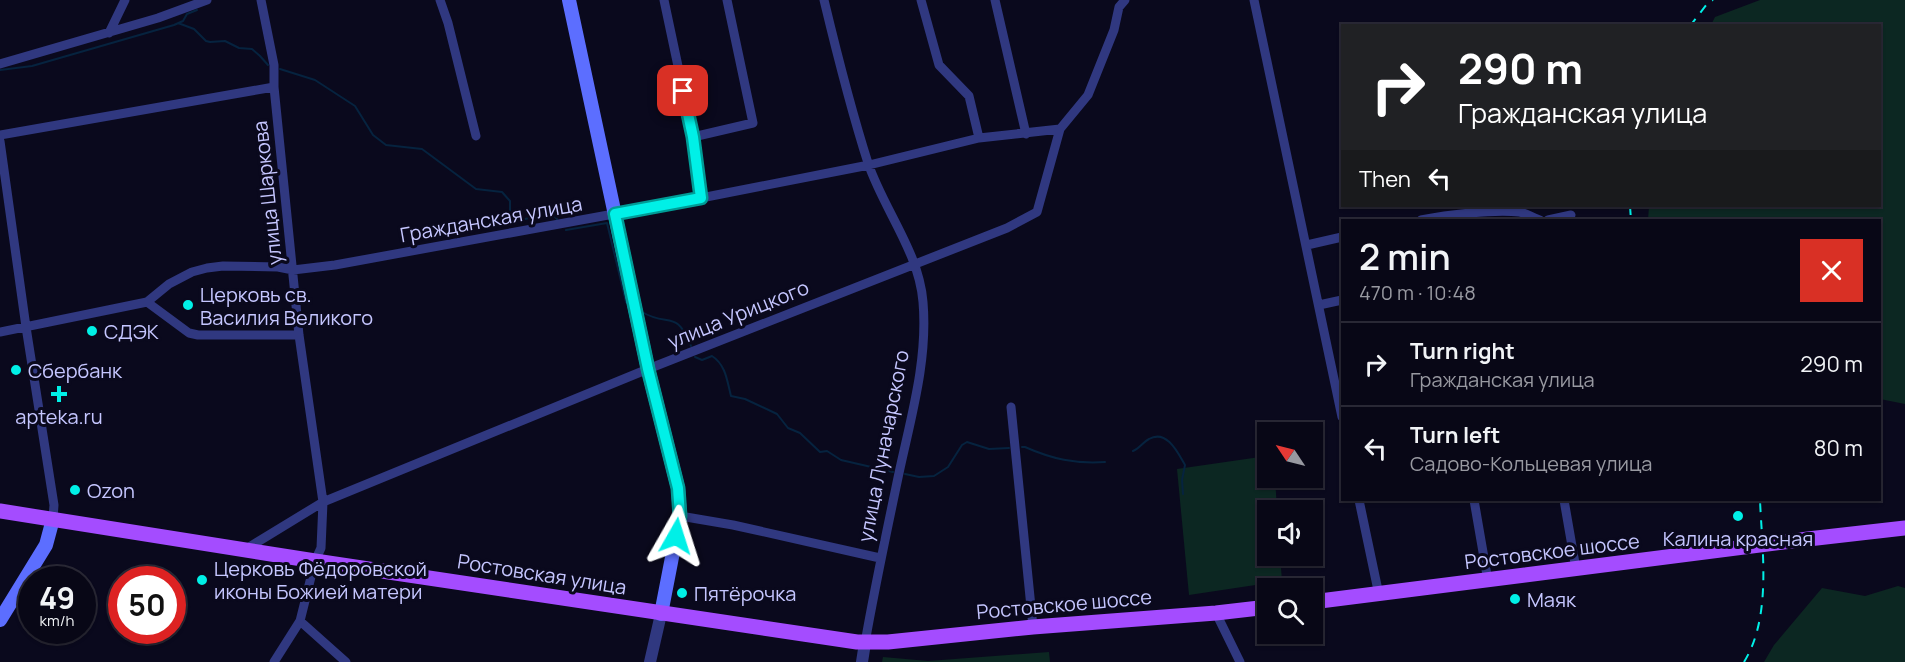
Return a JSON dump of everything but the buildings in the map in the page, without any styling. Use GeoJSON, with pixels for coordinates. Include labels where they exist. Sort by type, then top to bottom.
{"type":"FeatureCollection","features":[{"type":"Feature","properties":{"kind":"main road"},"geometry":{"type":"LineString","coordinates":[[568,0],[648,369],[678,488],[680,516],[661,614]]}},
{"type":"Feature","properties":{"kind":"main road","name":"Ростовская улица"},"geometry":{"type":"LineString","coordinates":[[0,511],[661,614],[865,643]]}},
{"type":"Feature","properties":{"kind":"main road"},"geometry":{"type":"LineString","coordinates":[[0,620],[46,545],[52,530],[53,519]]}},
{"type":"Feature","properties":{"kind":"main road","name":"Ростовское шоссе"},"geometry":{"type":"LineString","coordinates":[[1323,601],[1905,528]]}},
{"type":"Feature","properties":{"kind":"main road","name":"Ростовское шоссе"},"geometry":{"type":"LineString","coordinates":[[865,643],[1257,609]]}},
{"type":"Feature","properties":{"kind":"street"},"geometry":{"type":"LineString","coordinates":[[109,33],[125,0]]}},
{"type":"Feature","properties":{"kind":"street"},"geometry":{"type":"LineString","coordinates":[[0,64],[158,18],[207,0]]}},
{"type":"Feature","properties":{"kind":"street","name":"улица Шаркова"},"geometry":{"type":"LineString","coordinates":[[261,0],[274,65],[274,87],[299,335],[323,502],[321,548],[315,561],[300,621],[274,662]]}},
{"type":"Feature","properties":{"kind":"street"},"geometry":{"type":"LineString","coordinates":[[440,0],[448,23],[476,136]]}},
{"type":"Feature","properties":{"kind":"street"},"geometry":{"type":"LineString","coordinates":[[664,0],[693,137],[701,198]]}},
{"type":"Feature","properties":{"kind":"street"},"geometry":{"type":"LineString","coordinates":[[693,137],[753,123],[727,0]]}},
{"type":"Feature","properties":{"kind":"street","name":"улица Луначарского"},"geometry":{"type":"LineString","coordinates":[[824,0],[869,165],[915,264],[923,300],[924,335],[917,391],[880,558],[862,662]]}},
{"type":"Feature","properties":{"kind":"street"},"geometry":{"type":"LineString","coordinates":[[921,0],[939,66],[969,96],[979,138]]}},
{"type":"Feature","properties":{"kind":"street"},"geometry":{"type":"LineString","coordinates":[[995,0],[1026,134]]}},
{"type":"Feature","properties":{"kind":"street"},"geometry":{"type":"LineString","coordinates":[[1060,129],[1088,95],[1114,30],[1119,7],[1125,0]]}},
{"type":"Feature","properties":{"kind":"street"},"geometry":{"type":"LineString","coordinates":[[1254,0],[1341,412]]}},
{"type":"Feature","properties":{"kind":"street"},"geometry":{"type":"LineString","coordinates":[[0,135],[274,87]]}},
{"type":"Feature","properties":{"kind":"street","name":"Гражданская улица"},"geometry":{"type":"LineString","coordinates":[[0,332],[147,302],[169,284],[192,272],[207,268],[278,267],[293,270],[335,266],[869,165],[979,138],[1060,129]]}},
{"type":"Feature","properties":{"kind":"street","name":"улица Урицкого"},"geometry":{"type":"LineString","coordinates":[[246,549],[323,502],[648,369],[1007,228],[1037,212],[1060,129]]}},
{"type":"Feature","properties":{"kind":"street"},"geometry":{"type":"LineString","coordinates":[[0,141],[54,505],[53,519]]}},
{"type":"Feature","properties":{"kind":"street"},"geometry":{"type":"LineString","coordinates":[[1429,219],[1487,212],[1519,212],[1538,219]]}},
{"type":"Feature","properties":{"kind":"street"},"geometry":{"type":"LineString","coordinates":[[1553,219],[1572,215]]}},
{"type":"Feature","properties":{"kind":"street"},"geometry":{"type":"LineString","coordinates":[[1307,245],[1341,237]]}},
{"type":"Feature","properties":{"kind":"street"},"geometry":{"type":"LineString","coordinates":[[1319,305],[1341,300]]}},
{"type":"Feature","properties":{"kind":"street"},"geometry":{"type":"LineString","coordinates":[[147,302],[189,333],[198,335],[299,335]]}},
{"type":"Feature","properties":{"kind":"street"},"geometry":{"type":"LineString","coordinates":[[1011,407],[1033,627]]}},
{"type":"Feature","properties":{"kind":"street"},"geometry":{"type":"LineString","coordinates":[[1359,501],[1379,595]]}},
{"type":"Feature","properties":{"kind":"street"},"geometry":{"type":"LineString","coordinates":[[1474,501],[1488,581]]}},
{"type":"Feature","properties":{"kind":"street"},"geometry":{"type":"LineString","coordinates":[[1564,501],[1576,569]]}},
{"type":"Feature","properties":{"kind":"street"},"geometry":{"type":"LineString","coordinates":[[680,516],[733,525],[880,558]]}},
{"type":"Feature","properties":{"kind":"street"},"geometry":{"type":"LineString","coordinates":[[1216,613],[1240,662]]}},
{"type":"Feature","properties":{"kind":"street"},"geometry":{"type":"LineString","coordinates":[[650,662],[661,614]]}},
{"type":"Feature","properties":{"kind":"street"},"geometry":{"type":"LineString","coordinates":[[300,621],[346,662]]}},
{"type":"Feature","properties":{"kind":"green space"},"geometry":{"type":"Polygon","coordinates":[[[1760,0],[1905,0],[1905,404],[1881,399],[1881,219],[1648,219],[1649,207],[1881,207],[1881,24],[1712,24],[1715,17],[1760,0]]]}},
{"type":"Feature","properties":{"kind":"green space"},"geometry":{"type":"Polygon","coordinates":[[[1257,457],[1257,488],[1276,488],[1276,500],[1257,500],[1257,566],[1281,566],[1282,578],[1257,578],[1257,585],[1189,595],[1177,469],[1257,457]]]}},
{"type":"Feature","properties":{"kind":"green space"},"geometry":{"type":"Polygon","coordinates":[[[1898,586],[1905,588],[1905,662],[1764,662],[1774,645],[1822,588],[1865,596],[1898,586]]]}},
{"type":"Feature","properties":{"kind":"green space"},"geometry":{"type":"Polygon","coordinates":[[[1049,652],[1050,662],[882,662],[883,657],[928,661],[1049,652]]]}},
{"type":"Feature","properties":{"kind":"waterway"},"geometry":{"type":"LineString","coordinates":[[0,70],[32,66],[174,25],[183,21],[187,14],[197,10]]}},
{"type":"Feature","properties":{"kind":"waterway"},"geometry":{"type":"LineString","coordinates":[[178,23],[194,29],[206,41],[225,41],[239,48],[252,49],[268,65]]}},
{"type":"Feature","properties":{"kind":"waterway"},"geometry":{"type":"LineString","coordinates":[[280,69],[315,80],[355,106],[373,135],[386,145],[422,149],[476,189],[502,192],[510,201],[510,217],[513,222],[545,214],[553,215],[557,219]]}},
{"type":"Feature","properties":{"kind":"waterway"},"geometry":{"type":"LineString","coordinates":[[566,230],[607,223],[628,303]]}},
{"type":"Feature","properties":{"kind":"waterway"},"geometry":{"type":"LineString","coordinates":[[642,312],[676,323],[686,334],[691,346]]}},
{"type":"Feature","properties":{"kind":"waterway"},"geometry":{"type":"LineString","coordinates":[[695,357],[702,360],[712,356],[723,369],[731,396],[745,399],[777,414],[788,428],[800,433],[820,452],[827,451],[841,460],[893,472]]}},
{"type":"Feature","properties":{"kind":"waterway"},"geometry":{"type":"LineString","coordinates":[[1133,451],[1155,437],[1161,437],[1171,444],[1185,465],[1182,480],[1183,494]]}},
{"type":"Feature","properties":{"kind":"waterway"},"geometry":{"type":"LineString","coordinates":[[905,474],[919,477],[934,476],[948,467],[962,445],[967,442],[989,449],[1009,448]]}},
{"type":"Feature","properties":{"kind":"waterway"},"geometry":{"type":"LineString","coordinates":[[1022,447],[1064,460],[1105,462]]}},
{"type":"Feature","properties":{"kind":"railway"},"geometry":{"type":"LineString","coordinates":[[1692,24],[1707,4],[1713,0]]}},
{"type":"Feature","properties":{"kind":"railway"},"geometry":{"type":"LineString","coordinates":[[1630,207],[1631,219]]}},
{"type":"Feature","properties":{"kind":"railway"},"geometry":{"type":"LineString","coordinates":[[1744,662],[1759,625],[1762,604],[1763,561],[1760,501]]}},
{"type":"Feature","properties":{"kind":"place","name":"Церковь св. Василия Великого"},"geometry":{"type":"Point","coordinates":[188,305]}},
{"type":"Feature","properties":{"kind":"place","name":"СДЭК"},"geometry":{"type":"Point","coordinates":[92,331]}},
{"type":"Feature","properties":{"kind":"place","name":"Сбербанк"},"geometry":{"type":"Point","coordinates":[16,370]}},
{"type":"Feature","properties":{"kind":"place","name":"apteka.ru"},"geometry":{"type":"Point","coordinates":[59,394]}},
{"type":"Feature","properties":{"kind":"place","name":"Ozon"},"geometry":{"type":"Point","coordinates":[75,490]}},
{"type":"Feature","properties":{"kind":"place","name":"Калина красная"},"geometry":{"type":"Point","coordinates":[1738,516]}},
{"type":"Feature","properties":{"kind":"place","name":"Церковь Фёдоровской иконы Божией матери"},"geometry":{"type":"Point","coordinates":[202,580]}},
{"type":"Feature","properties":{"kind":"place","name":"Пятёрочка"},"geometry":{"type":"Point","coordinates":[682,593]}},
{"type":"Feature","properties":{"kind":"place","name":"Маяк"},"geometry":{"type":"Point","coordinates":[1515,599]}},
{"type":"Feature","properties":{"kind":"route"},"geometry":{"type":"LineString","coordinates":[[676,536],[680,516],[678,488],[648,369],[615,214],[701,198],[693,137],[683,91]]}}]}
